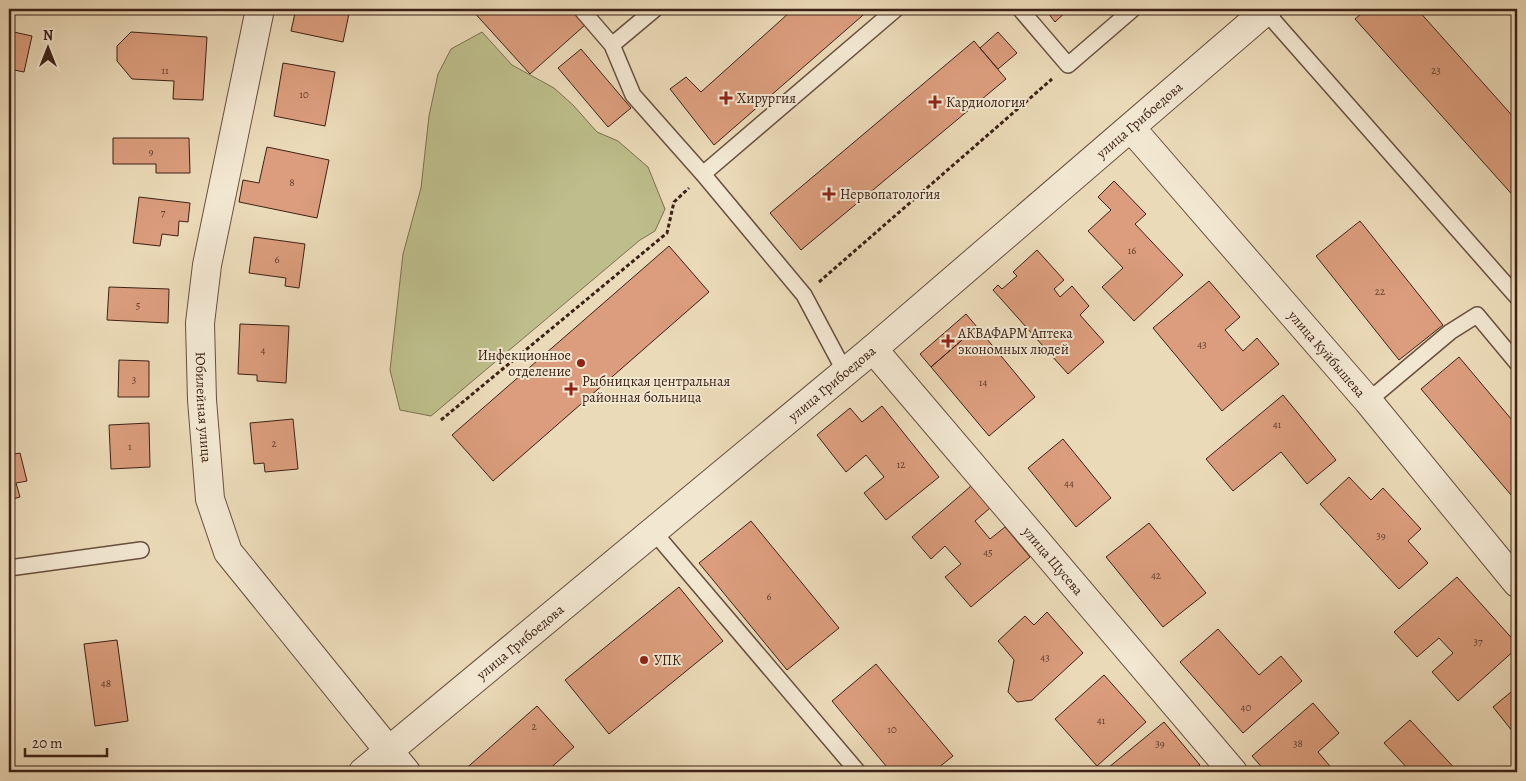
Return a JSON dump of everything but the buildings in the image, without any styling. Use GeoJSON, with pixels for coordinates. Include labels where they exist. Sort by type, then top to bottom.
{"type":"FeatureCollection","features":[{"type":"Feature","properties":{"kind":"street","name":"Юбилейная улица"},"geometry":{"type":"LineString","coordinates":[[260,9],[207,265],[200,323],[202,400],[210,499],[228,552],[406,772]]}},
{"type":"Feature","properties":{"kind":"street","name":"улица Грибоедова"},"geometry":{"type":"LineString","coordinates":[[362,772],[873,349],[1267,10]]}},
{"type":"Feature","properties":{"kind":"street","name":"улица Куйбышева"},"geometry":{"type":"LineString","coordinates":[[1131,128],[1368,401],[1517,583]]}},
{"type":"Feature","properties":{"kind":"street","name":"улица Щусева"},"geometry":{"type":"LineString","coordinates":[[873,349],[1233,772]]}},
{"type":"Feature","properties":{"kind":"lane"},"geometry":{"type":"LineString","coordinates":[[581,9],[612,45],[633,95],[703,174],[804,295],[845,372]]}},
{"type":"Feature","properties":{"kind":"lane"},"geometry":{"type":"LineString","coordinates":[[612,45],[655,9]]}},
{"type":"Feature","properties":{"kind":"lane"},"geometry":{"type":"LineString","coordinates":[[703,174],[896,9]]}},
{"type":"Feature","properties":{"kind":"lane"},"geometry":{"type":"LineString","coordinates":[[1020,9],[1068,65],[1133,9]]}},
{"type":"Feature","properties":{"kind":"lane"},"geometry":{"type":"LineString","coordinates":[[1267,10],[1517,297]]}},
{"type":"Feature","properties":{"kind":"lane"},"geometry":{"type":"LineString","coordinates":[[1368,401],[1450,332],[1477,315],[1517,363]]}},
{"type":"Feature","properties":{"kind":"lane"},"geometry":{"type":"LineString","coordinates":[[653,531],[858,772]]}},
{"type":"Feature","properties":{"kind":"lane"},"geometry":{"type":"LineString","coordinates":[[9,568],[141,550]]}},
{"type":"Feature","properties":{"kind":"path"},"geometry":{"type":"LineString","coordinates":[[804,295],[1068,65]]}},
{"type":"Feature","properties":{"kind":"path"},"geometry":{"type":"LineString","coordinates":[[441,420],[667,233],[674,202],[703,174]]}},
{"type":"Feature","properties":{"kind":"green space"},"geometry":{"type":"Polygon","coordinates":[[[482,32],[512,65],[554,88],[573,105],[597,132],[618,141],[648,167],[665,209],[655,231],[640,240],[431,416],[400,410],[390,370],[403,254],[421,188],[429,116],[438,74],[451,49],[482,32]]]}},
{"type":"Feature","properties":{"kind":"place","name":"Хирургия"},"geometry":{"type":"Point","coordinates":[726,98]}},
{"type":"Feature","properties":{"kind":"place","name":"Кардиология"},"geometry":{"type":"Point","coordinates":[935,102]}},
{"type":"Feature","properties":{"kind":"place","name":"Нервопатология"},"geometry":{"type":"Point","coordinates":[829,194]}},
{"type":"Feature","properties":{"kind":"place","name":"АКВАФАРМ Аптека экономных людей"},"geometry":{"type":"Point","coordinates":[948,341]}},
{"type":"Feature","properties":{"kind":"place","name":"Инфекционное отделение"},"geometry":{"type":"Point","coordinates":[581,363]}},
{"type":"Feature","properties":{"kind":"place","name":"Рыбницкая центральная районная больница"},"geometry":{"type":"Point","coordinates":[571,389]}},
{"type":"Feature","properties":{"kind":"place","name":"УПК"},"geometry":{"type":"Point","coordinates":[644,660]}}]}
